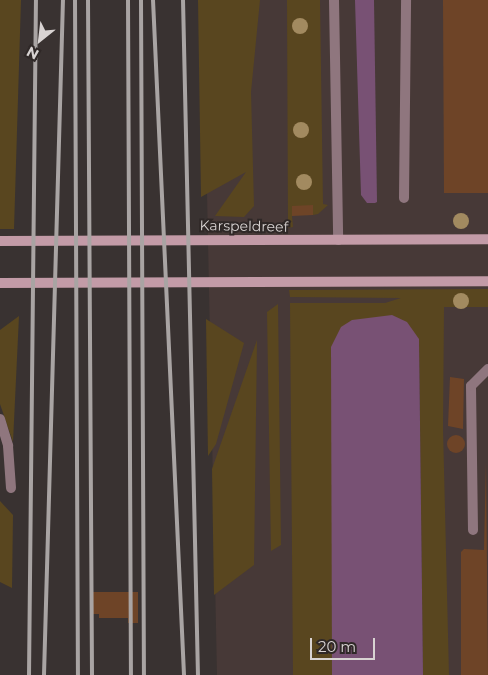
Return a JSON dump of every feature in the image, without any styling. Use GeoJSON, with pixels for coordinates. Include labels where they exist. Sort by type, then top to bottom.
{"type":"FeatureCollection","features":[{"type":"Feature","properties":{"kind":"main road","name":"Karspeldreef"},"geometry":{"type":"LineString","coordinates":[[0,241],[488,239]]}},
{"type":"Feature","properties":{"kind":"main road"},"geometry":{"type":"LineString","coordinates":[[0,283],[488,281]]}},
{"type":"Feature","properties":{"kind":"lane"},"geometry":{"type":"LineString","coordinates":[[334,0],[338,240]]}},
{"type":"Feature","properties":{"kind":"lane"},"geometry":{"type":"LineString","coordinates":[[404,198],[406,0]]}},
{"type":"Feature","properties":{"kind":"lane"},"geometry":{"type":"LineString","coordinates":[[473,530],[471,386],[488,369]]}},
{"type":"Feature","properties":{"kind":"lane"},"geometry":{"type":"LineString","coordinates":[[0,419],[8,446],[11,488]]}},
{"type":"Feature","properties":{"kind":"shaded area"},"geometry":{"type":"Polygon","coordinates":[[[0,0],[21,0],[14,229],[0,229],[0,0]]]}},
{"type":"Feature","properties":{"kind":"shaded area"},"geometry":{"type":"Polygon","coordinates":[[[198,0],[260,0],[251,92],[254,206],[244,217],[215,216],[246,172],[201,197],[198,0]]]}},
{"type":"Feature","properties":{"kind":"shaded area"},"geometry":{"type":"Polygon","coordinates":[[[203,0],[488,0],[488,675],[217,675],[203,0]]]}},
{"type":"Feature","properties":{"kind":"shaded area"},"geometry":{"type":"Polygon","coordinates":[[[287,0],[320,0],[323,204],[328,205],[318,214],[313,215],[313,205],[292,216],[293,227],[288,228],[287,0]]]}},
{"type":"Feature","properties":{"kind":"shaded area"},"geometry":{"type":"Polygon","coordinates":[[[355,0],[374,0],[377,202],[375,203],[367,203],[361,195],[355,0]]]}},
{"type":"Feature","properties":{"kind":"shaded area"},"geometry":{"type":"Polygon","coordinates":[[[488,289],[488,307],[444,307],[443,428],[449,675],[423,675],[419,339],[332,580],[332,675],[293,675],[290,303],[385,303],[401,298],[290,297],[289,290],[488,289]]]}},
{"type":"Feature","properties":{"kind":"shaded area"},"geometry":{"type":"Polygon","coordinates":[[[278,304],[281,545],[271,551],[267,312],[278,304]]]}},
{"type":"Feature","properties":{"kind":"shaded area"},"geometry":{"type":"Polygon","coordinates":[[[392,315],[407,322],[419,339],[423,675],[332,675],[331,347],[341,327],[352,320],[392,315]]]}},
{"type":"Feature","properties":{"kind":"shaded area"},"geometry":{"type":"Polygon","coordinates":[[[19,316],[13,442],[0,404],[0,330],[19,316]]]}},
{"type":"Feature","properties":{"kind":"shaded area"},"geometry":{"type":"Polygon","coordinates":[[[206,319],[244,343],[216,444],[208,456],[206,319]]]}},
{"type":"Feature","properties":{"kind":"shaded area"},"geometry":{"type":"Polygon","coordinates":[[[257,340],[254,565],[214,595],[212,469],[257,340]]]}},
{"type":"Feature","properties":{"kind":"shaded area"},"geometry":{"type":"Polygon","coordinates":[[[0,501],[13,515],[12,588],[0,582],[0,501]]]}},
{"type":"Feature","properties":{"kind":"building"},"geometry":{"type":"Polygon","coordinates":[[[443,0],[488,0],[488,193],[444,193],[443,0]]]}},
{"type":"Feature","properties":{"kind":"building"},"geometry":{"type":"Polygon","coordinates":[[[313,205],[313,215],[292,216],[292,206],[313,205]]]}},
{"type":"Feature","properties":{"kind":"building"},"geometry":{"type":"Polygon","coordinates":[[[450,377],[464,379],[463,429],[448,426],[450,377]]]}},
{"type":"Feature","properties":{"kind":"building"},"geometry":{"type":"Polygon","coordinates":[[[456,435],[462,438],[465,444],[462,450],[456,453],[450,450],[447,444],[450,438],[456,435]]]}},
{"type":"Feature","properties":{"kind":"building"},"geometry":{"type":"Polygon","coordinates":[[[486,461],[488,675],[461,675],[461,552],[464,549],[484,550],[486,461]]]}},
{"type":"Feature","properties":{"kind":"building"},"geometry":{"type":"Polygon","coordinates":[[[90,592],[138,592],[138,623],[128,623],[128,618],[99,618],[99,614],[90,614],[90,592]]]}},
{"type":"Feature","properties":{"kind":"railway"},"geometry":{"type":"LineString","coordinates":[[29,675],[36,0]]}},
{"type":"Feature","properties":{"kind":"railway"},"geometry":{"type":"LineString","coordinates":[[44,675],[63,0]]}},
{"type":"Feature","properties":{"kind":"railway"},"geometry":{"type":"LineString","coordinates":[[75,0],[78,675]]}},
{"type":"Feature","properties":{"kind":"railway"},"geometry":{"type":"LineString","coordinates":[[88,0],[92,675]]}},
{"type":"Feature","properties":{"kind":"railway"},"geometry":{"type":"LineString","coordinates":[[128,0],[131,675]]}},
{"type":"Feature","properties":{"kind":"railway"},"geometry":{"type":"LineString","coordinates":[[141,0],[144,675]]}},
{"type":"Feature","properties":{"kind":"railway"},"geometry":{"type":"LineString","coordinates":[[153,0],[184,675]]}},
{"type":"Feature","properties":{"kind":"railway"},"geometry":{"type":"LineString","coordinates":[[183,0],[198,675]]}}]}
